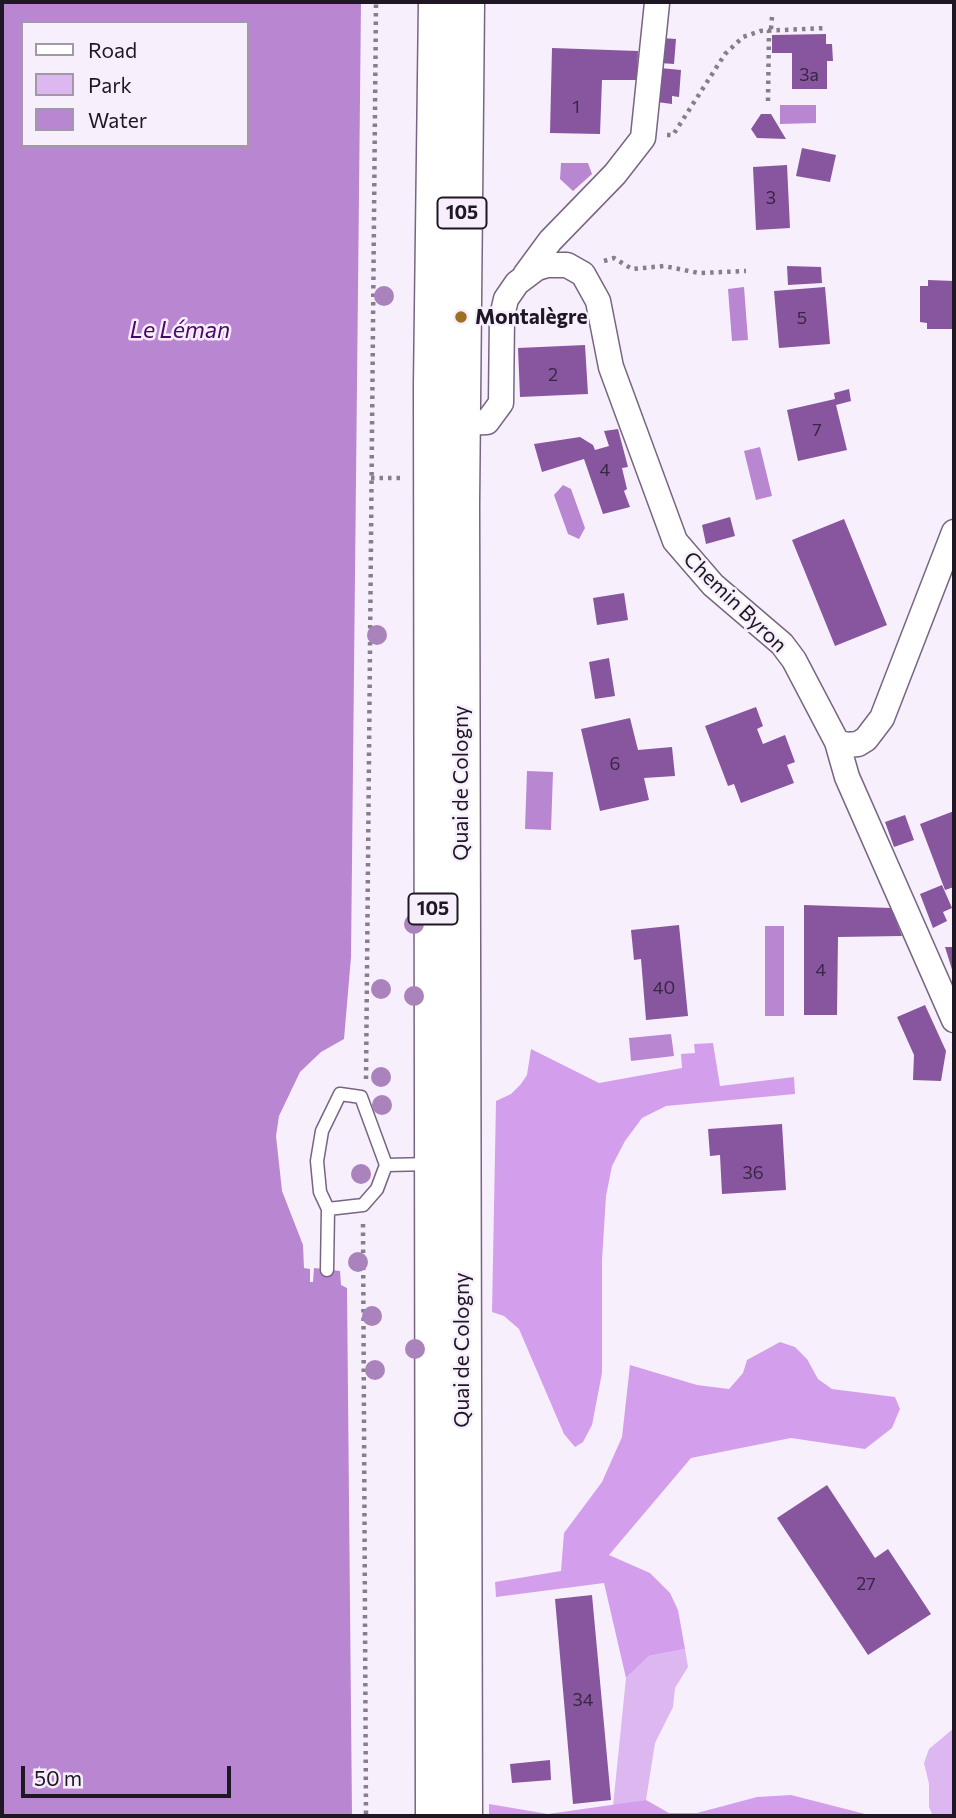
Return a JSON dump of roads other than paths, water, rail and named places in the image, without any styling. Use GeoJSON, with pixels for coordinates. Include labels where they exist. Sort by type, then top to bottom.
{"type":"FeatureCollection","features":[{"type":"Feature","properties":{"kind":"main road","name":"Quai de Cologny"},"geometry":{"type":"LineString","coordinates":[[438,2],[447,432],[463,1816]]}},
{"type":"Feature","properties":{"kind":"main road","name":"Quai de Cologny"},"geometry":{"type":"LineString","coordinates":[[435,1816],[433,1164],[447,432],[465,2]]}},
{"type":"Feature","properties":{"kind":"street"},"geometry":{"type":"LineString","coordinates":[[447,432],[487,422],[501,403],[503,307],[510,292],[550,242],[615,174],[643,138],[657,3]]}},
{"type":"Feature","properties":{"kind":"street","name":"Chemin Byron"},"geometry":{"type":"LineString","coordinates":[[525,276],[537,268],[558,264],[575,268],[590,281],[598,301],[611,367],[675,541],[713,585],[782,644],[794,660],[837,741],[847,777],[954,1020]]}},
{"type":"Feature","properties":{"kind":"street"},"geometry":{"type":"LineString","coordinates":[[837,741],[852,746],[858,744],[882,718],[954,532]]}},
{"type":"Feature","properties":{"kind":"lane"},"geometry":{"type":"LineString","coordinates":[[327,1270],[328,1209],[320,1192],[317,1161],[322,1130],[340,1094],[361,1097],[386,1165],[377,1189],[363,1205],[328,1209]]}},
{"type":"Feature","properties":{"kind":"lane"},"geometry":{"type":"LineString","coordinates":[[386,1165],[433,1164]]}},
{"type":"Feature","properties":{"kind":"water","name":"Le Léman"},"geometry":{"type":"Polygon","coordinates":[[[2,2],[361,2],[351,957],[344,1039],[321,1052],[300,1072],[279,1116],[276,1136],[282,1191],[303,1245],[304,1268],[310,1269],[310,1282],[313,1282],[314,1268],[340,1271],[341,1285],[347,1288],[352,1816],[2,1816],[2,2]]]}},
{"type":"Feature","properties":{"kind":"water"},"geometry":{"type":"Polygon","coordinates":[[[780,105],[816,105],[816,123],[780,124],[780,105]]]}},
{"type":"Feature","properties":{"kind":"water"},"geometry":{"type":"Polygon","coordinates":[[[561,163],[588,163],[592,174],[573,191],[560,179],[561,163]]]}},
{"type":"Feature","properties":{"kind":"water"},"geometry":{"type":"Polygon","coordinates":[[[744,287],[748,340],[732,341],[728,289],[744,287]]]}},
{"type":"Feature","properties":{"kind":"water"},"geometry":{"type":"Polygon","coordinates":[[[760,447],[772,496],[756,500],[744,451],[760,447]]]}},
{"type":"Feature","properties":{"kind":"water"},"geometry":{"type":"Polygon","coordinates":[[[563,485],[571,489],[585,528],[579,539],[568,534],[554,495],[563,485]]]}},
{"type":"Feature","properties":{"kind":"water"},"geometry":{"type":"Polygon","coordinates":[[[527,771],[553,772],[551,830],[525,829],[527,771]]]}},
{"type":"Feature","properties":{"kind":"water"},"geometry":{"type":"Polygon","coordinates":[[[765,926],[784,926],[784,1016],[765,1016],[765,926]]]}},
{"type":"Feature","properties":{"kind":"water"},"geometry":{"type":"Polygon","coordinates":[[[671,1034],[674,1056],[631,1061],[629,1038],[671,1034]]]}},
{"type":"Feature","properties":{"kind":"place","name":"Montalègre"},"geometry":{"type":"Point","coordinates":[461,317]}}]}
